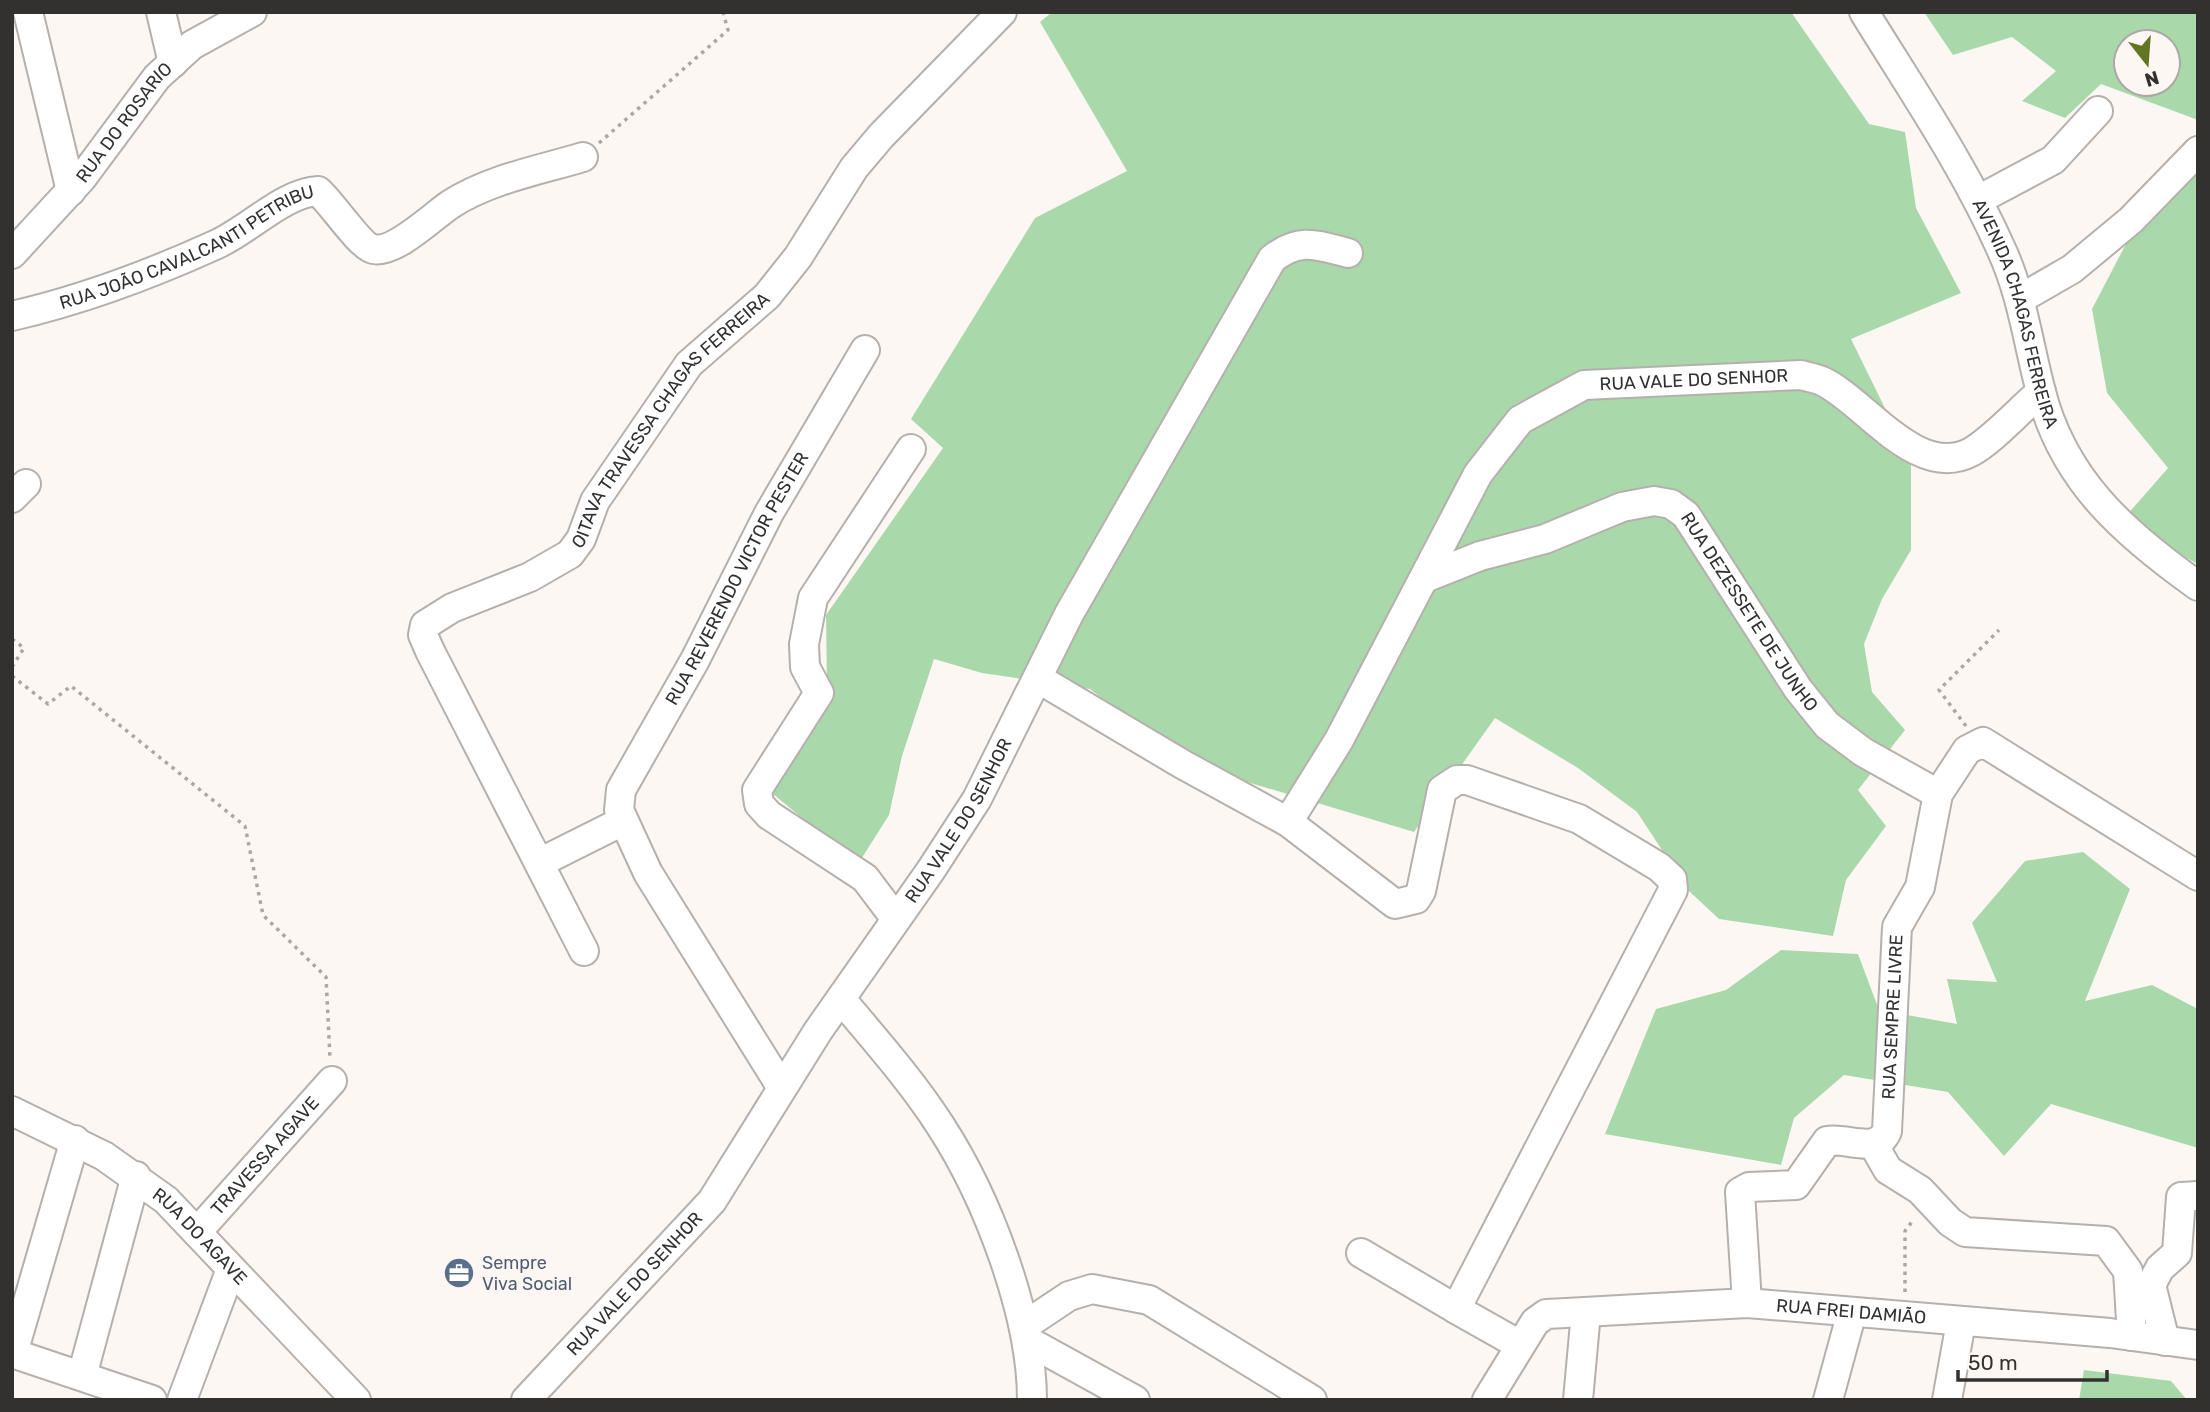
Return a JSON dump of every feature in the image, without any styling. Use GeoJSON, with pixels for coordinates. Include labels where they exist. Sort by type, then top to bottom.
{"type":"FeatureCollection","features":[{"type":"Feature","properties":{"kind":"street"},"geometry":{"type":"LineString","coordinates":[[27,12],[71,191]]}},
{"type":"Feature","properties":{"kind":"street"},"geometry":{"type":"LineString","coordinates":[[161,12],[173,63]]}},
{"type":"Feature","properties":{"kind":"street","name":"RUA DO ROSARIO"},"geometry":{"type":"LineString","coordinates":[[12,254],[71,191],[129,110],[173,63],[192,45],[252,12]]}},
{"type":"Feature","properties":{"kind":"street","name":"OITAVA TRAVESSA CHAGAS FERREIRA"},"geometry":{"type":"LineString","coordinates":[[584,951],[541,862],[430,651],[423,635],[425,625],[452,608],[530,577],[570,554],[581,539],[595,501],[689,364],[767,296],[798,257],[854,168],[881,136],[1002,12]]}},
{"type":"Feature","properties":{"kind":"street","name":"AVENIDA CHAGAS FERREIRA"},"geometry":{"type":"LineString","coordinates":[[1864,12],[1978,200],[2003,251],[2020,299],[2040,392],[2068,461],[2116,523],[2198,586]]}},
{"type":"Feature","properties":{"kind":"street"},"geometry":{"type":"LineString","coordinates":[[1978,200],[2053,160],[2098,111]]}},
{"type":"Feature","properties":{"kind":"street"},"geometry":{"type":"LineString","coordinates":[[2020,299],[2072,269],[2131,220],[2198,151]]}},
{"type":"Feature","properties":{"kind":"street","name":"RUA JOÃO CAVALCANTI PETRIBU"},"geometry":{"type":"LineString","coordinates":[[12,316],[96,294],[216,245],[309,191],[318,191],[327,199],[364,243],[372,249],[383,249],[416,231],[452,204],[484,188],[583,157]]}},
{"type":"Feature","properties":{"kind":"street","name":"RUA VALE DO SENHOR"},"geometry":{"type":"LineString","coordinates":[[526,1400],[704,1211],[782,1088],[977,799],[1069,614],[1272,258],[1286,248],[1306,243],[1348,253]]}},
{"type":"Feature","properties":{"kind":"street","name":"RUA REVERENDO VICTOR PESTER"},"geometry":{"type":"LineString","coordinates":[[621,816],[621,790],[626,780],[695,660],[769,513],[865,351]]}},
{"type":"Feature","properties":{"kind":"street","name":"RUA VALE DO SENHOR"},"geometry":{"type":"LineString","coordinates":[[1288,822],[1339,740],[1478,474],[1500,442],[1520,420],[1584,385],[1801,375],[1823,381],[1905,444],[1935,456],[1953,458],[1971,452],[2040,392]]}},
{"type":"Feature","properties":{"kind":"street"},"geometry":{"type":"LineString","coordinates":[[897,919],[865,878],[769,815],[759,804],[757,790],[819,693],[805,667],[804,644],[813,598],[911,449]]}},
{"type":"Feature","properties":{"kind":"street","name":"RUA DEZESSETE DE JUNHO"},"geometry":{"type":"LineString","coordinates":[[1425,578],[1480,556],[1545,539],[1622,507],[1654,501],[1671,505],[1686,515],[1798,689],[1827,725],[1863,752],[1938,794]]}},
{"type":"Feature","properties":{"kind":"street"},"geometry":{"type":"LineString","coordinates":[[1039,679],[1182,764],[1288,822],[1334,855],[1385,899],[1405,904],[1416,899],[1421,891],[1442,790],[1457,780],[1467,780],[1579,819],[1659,867],[1672,879],[1672,890],[1456,1310]]}},
{"type":"Feature","properties":{"kind":"street"},"geometry":{"type":"LineString","coordinates":[[1980,742],[2198,876]]}},
{"type":"Feature","properties":{"kind":"street","name":"RUA SEMPRE LIVRE"},"geometry":{"type":"LineString","coordinates":[[1873,1144],[1884,1139],[1887,1131],[1897,928],[1920,887],[1938,794],[1967,750],[1980,742]]}},
{"type":"Feature","properties":{"kind":"street"},"geometry":{"type":"LineString","coordinates":[[541,862],[621,816],[648,873],[782,1088]]}},
{"type":"Feature","properties":{"kind":"street"},"geometry":{"type":"LineString","coordinates":[[841,999],[922,1097],[953,1147],[993,1229],[1026,1334],[1032,1400]]}},
{"type":"Feature","properties":{"kind":"street","name":"TRAVESSA AGAVE"},"geometry":{"type":"LineString","coordinates":[[197,1232],[332,1081]]}},
{"type":"Feature","properties":{"kind":"street","name":"RUA DO AGAVE"},"geometry":{"type":"LineString","coordinates":[[12,1111],[75,1140],[136,1176],[166,1200],[356,1400]]}},
{"type":"Feature","properties":{"kind":"street"},"geometry":{"type":"LineString","coordinates":[[75,1140],[12,1353],[152,1400]]}},
{"type":"Feature","properties":{"kind":"street"},"geometry":{"type":"LineString","coordinates":[[1748,1303],[1740,1192],[1749,1187],[1796,1185],[1827,1141],[1873,1144],[1888,1170],[1920,1190],[1950,1223],[1965,1232],[2106,1241],[2127,1271],[2133,1336]]}},
{"type":"Feature","properties":{"kind":"street"},"geometry":{"type":"LineString","coordinates":[[82,1376],[136,1176]]}},
{"type":"Feature","properties":{"kind":"street"},"geometry":{"type":"LineString","coordinates":[[2165,1340],[2151,1285],[2160,1268],[2177,1253],[2181,1197],[2198,1196]]}},
{"type":"Feature","properties":{"kind":"street"},"geometry":{"type":"LineString","coordinates":[[1361,1253],[1518,1344]]}},
{"type":"Feature","properties":{"kind":"street"},"geometry":{"type":"LineString","coordinates":[[182,1400],[231,1269]]}},
{"type":"Feature","properties":{"kind":"street"},"geometry":{"type":"LineString","coordinates":[[1026,1334],[1069,1296],[1093,1289],[1149,1300],[1312,1400]]}},
{"type":"Feature","properties":{"kind":"street","name":"RUA FREI DAMIÃO"},"geometry":{"type":"LineString","coordinates":[[1487,1400],[1518,1344],[1535,1322],[1546,1314],[1748,1303],[2133,1336],[2198,1345]]}},
{"type":"Feature","properties":{"kind":"street"},"geometry":{"type":"LineString","coordinates":[[1578,1400],[1586,1312]]}},
{"type":"Feature","properties":{"kind":"street"},"geometry":{"type":"LineString","coordinates":[[1828,1400],[1852,1312]]}},
{"type":"Feature","properties":{"kind":"street"},"geometry":{"type":"LineString","coordinates":[[1947,1400],[1961,1322]]}},
{"type":"Feature","properties":{"kind":"street"},"geometry":{"type":"LineString","coordinates":[[1026,1334],[1135,1400]]}},
{"type":"Feature","properties":{"kind":"path"},"geometry":{"type":"LineString","coordinates":[[583,157],[728,30],[723,12]]}},
{"type":"Feature","properties":{"kind":"path"},"geometry":{"type":"LineString","coordinates":[[1980,742],[1939,690],[1999,630]]}},
{"type":"Feature","properties":{"kind":"path"},"geometry":{"type":"LineString","coordinates":[[12,639],[24,648],[12,667]]}},
{"type":"Feature","properties":{"kind":"path"},"geometry":{"type":"LineString","coordinates":[[12,676],[48,704],[71,685],[245,826],[263,915],[326,976],[332,1081]]}},
{"type":"Feature","properties":{"kind":"path"},"geometry":{"type":"LineString","coordinates":[[1904,1318],[1905,1231],[1928,1200]]}},
{"type":"Feature","properties":{"kind":"green space"},"geometry":{"type":"Polygon","coordinates":[[[1052,12],[1791,12],[1869,124],[1905,132],[1916,208],[1961,293],[1851,339],[1911,461],[1911,550],[1882,599],[1864,644],[1872,692],[1905,730],[1858,790],[1886,826],[1846,880],[1833,936],[1719,919],[1689,891],[1637,812],[1578,768],[1495,718],[1414,832],[1187,764],[1090,689],[982,673],[934,659],[902,756],[889,815],[858,864],[767,789],[827,691],[826,615],[943,448],[911,419],[1035,218],[1127,171],[1040,22],[1052,12]]]}},
{"type":"Feature","properties":{"kind":"green space"},"geometry":{"type":"Polygon","coordinates":[[[1924,12],[2198,12],[2198,120],[2139,98],[2182,98],[2182,28],[2112,28],[2112,88],[2101,84],[2065,118],[2022,101],[2056,71],[2012,37],[1953,55],[1924,12]]]}},
{"type":"Feature","properties":{"kind":"green space"},"geometry":{"type":"Polygon","coordinates":[[[2198,153],[2198,564],[2120,523],[2168,468],[2107,393],[2092,309],[2128,240],[2173,196],[2198,153]]]}},
{"type":"Feature","properties":{"kind":"green space"},"geometry":{"type":"Polygon","coordinates":[[[2083,852],[2130,889],[2085,1001],[2152,985],[2198,1009],[2198,1148],[2051,1104],[2004,1156],[1948,1092],[1844,1075],[1794,1118],[1781,1165],[1605,1134],[1656,1009],[1726,990],[1781,950],[1858,954],[1879,1010],[1957,1024],[1947,979],[1997,982],[1972,923],[2025,861],[2083,852]]]}},
{"type":"Feature","properties":{"kind":"green space"},"geometry":{"type":"Polygon","coordinates":[[[2084,1370],[2171,1381],[2187,1400],[2079,1400],[2084,1370]]]}},
{"type":"Feature","properties":{"kind":"place","name":"Sempre Viva Social"},"geometry":{"type":"Point","coordinates":[459,1273]}}]}
